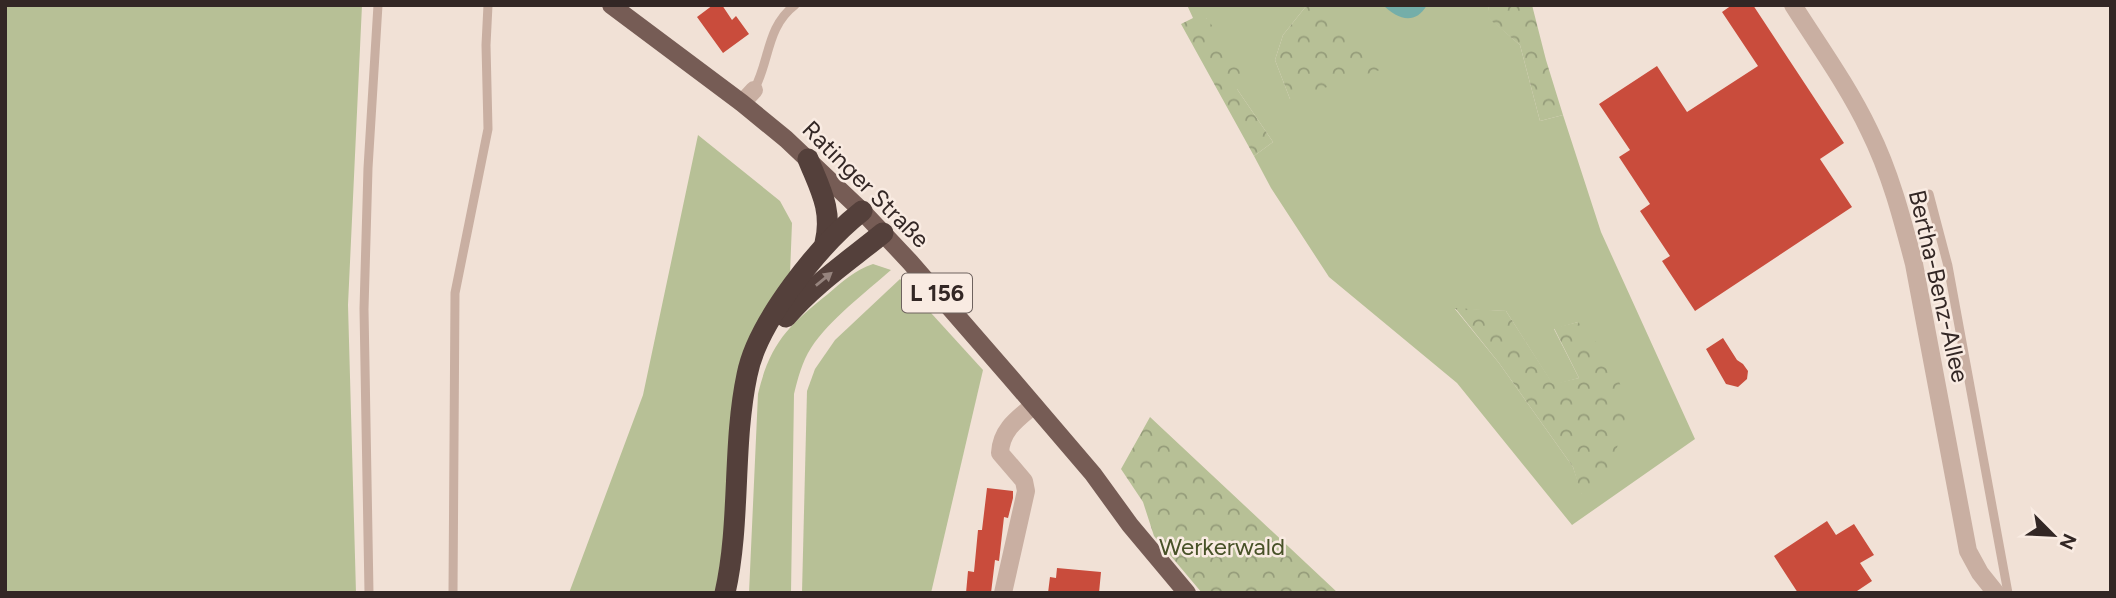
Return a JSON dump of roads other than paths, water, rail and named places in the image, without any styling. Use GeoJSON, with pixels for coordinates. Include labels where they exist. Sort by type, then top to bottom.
{"type":"FeatureCollection","features":[{"type":"Feature","properties":{"kind":"highway"},"geometry":{"type":"LineString","coordinates":[[808,159],[826,203],[829,224],[825,243]]}},
{"type":"Feature","properties":{"kind":"highway"},"geometry":{"type":"LineString","coordinates":[[724,593],[730,560],[742,402],[747,372],[756,345],[773,315],[825,243],[862,211]]}},
{"type":"Feature","properties":{"kind":"highway"},"geometry":{"type":"LineString","coordinates":[[734,593],[752,391],[764,349],[776,328],[798,302],[883,233]]}},
{"type":"Feature","properties":{"kind":"main road","name":"Ratinger Straße"},"geometry":{"type":"LineString","coordinates":[[611,5],[748,96],[862,211],[910,262],[1093,474],[1130,525],[1188,593]]}},
{"type":"Feature","properties":{"kind":"street","name":"Bertha-Benz-Allee"},"geometry":{"type":"LineString","coordinates":[[1793,5],[1854,102],[1888,172],[1913,264],[1968,551],[1976,567],[1996,593]]}},
{"type":"Feature","properties":{"kind":"street"},"geometry":{"type":"LineString","coordinates":[[1003,593],[1026,491],[1024,481],[1000,453],[1000,443],[1004,433],[1015,420],[1034,405]]}},
{"type":"Feature","properties":{"kind":"lane"},"geometry":{"type":"LineString","coordinates":[[369,593],[364,309],[368,168],[378,5]]}},
{"type":"Feature","properties":{"kind":"lane"},"geometry":{"type":"LineString","coordinates":[[453,593],[455,293],[488,130],[488,5]]}},
{"type":"Feature","properties":{"kind":"lane"},"geometry":{"type":"LineString","coordinates":[[748,96],[760,77],[775,28],[780,19],[795,5]]}},
{"type":"Feature","properties":{"kind":"lane","name":"Bertha-Benz-Allee"},"geometry":{"type":"LineString","coordinates":[[1929,194],[1948,266],[2008,593]]}},
{"type":"Feature","properties":{"kind":"water"},"geometry":{"type":"Polygon","coordinates":[[[1383,5],[1427,5],[1417,16],[1406,18],[1394,14],[1383,5]]]}},
{"type":"Feature","properties":{"kind":"park label","name":"Werkerwald"},"geometry":{"type":"Point","coordinates":[1222,546]}}]}
